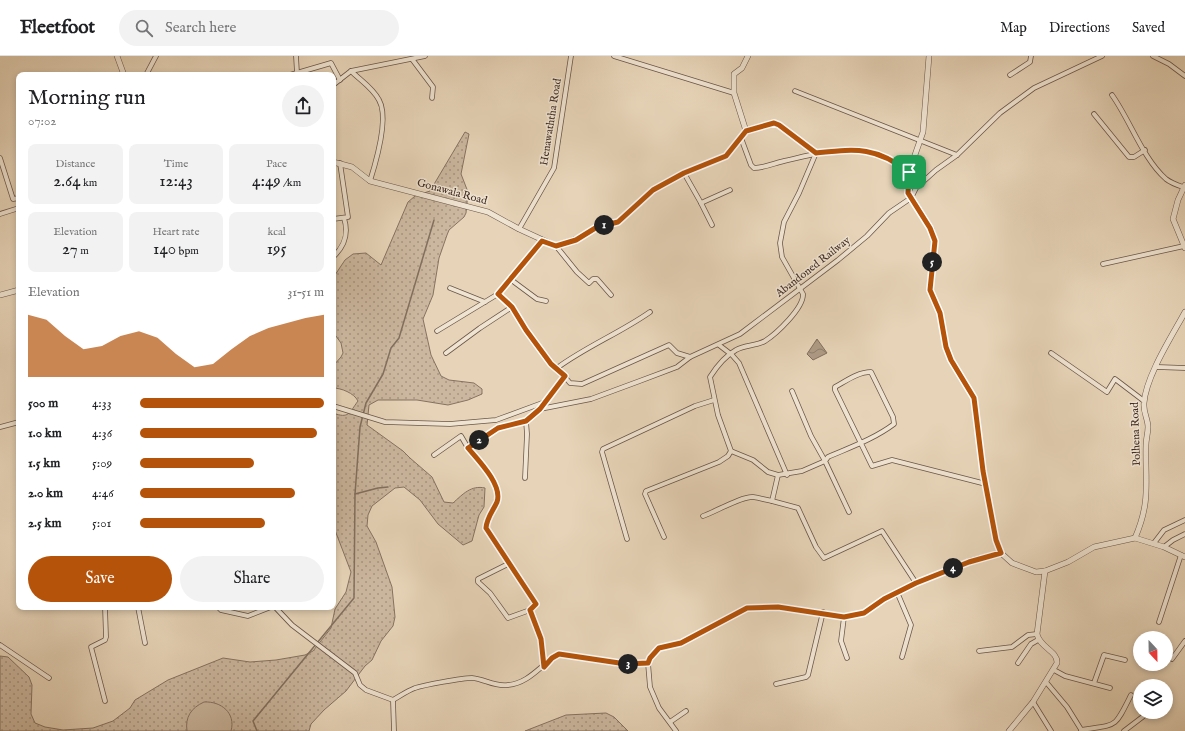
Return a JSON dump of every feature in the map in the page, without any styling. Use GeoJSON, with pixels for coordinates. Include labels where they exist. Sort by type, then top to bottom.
{"type":"FeatureCollection","features":[{"type":"Feature","properties":{"kind":"street"},"geometry":{"type":"LineString","coordinates":[[117,56],[123,72]]}},
{"type":"Feature","properties":{"kind":"street"},"geometry":{"type":"LineString","coordinates":[[148,72],[156,56]]}},
{"type":"Feature","properties":{"kind":"street"},"geometry":{"type":"LineString","coordinates":[[296,56],[297,72]]}},
{"type":"Feature","properties":{"kind":"street"},"geometry":{"type":"LineString","coordinates":[[336,82],[351,71],[425,56]]}},
{"type":"Feature","properties":{"kind":"street","name":"Henawaththa Road"},"geometry":{"type":"LineString","coordinates":[[519,229],[554,168],[571,56]]}},
{"type":"Feature","properties":{"kind":"street"},"geometry":{"type":"LineString","coordinates":[[614,56],[734,93]]}},
{"type":"Feature","properties":{"kind":"street"},"geometry":{"type":"LineString","coordinates":[[746,131],[734,93],[734,74],[742,68],[748,56]]}},
{"type":"Feature","properties":{"kind":"street"},"geometry":{"type":"LineString","coordinates":[[928,56],[924,98],[925,122],[909,172],[908,193],[930,228],[935,241],[930,290],[940,313],[946,347],[951,360],[974,398],[983,471],[996,540],[1001,553],[1012,563],[1036,572],[1045,571],[1094,547],[1135,538],[1164,546],[1183,556],[1159,622]]}},
{"type":"Feature","properties":{"kind":"street"},"geometry":{"type":"LineString","coordinates":[[1010,75],[1028,64],[1031,56]]}},
{"type":"Feature","properties":{"kind":"street","name":"Abandoned Railway"},"geometry":{"type":"LineString","coordinates":[[540,409],[591,400],[677,367],[690,357],[719,345],[740,334],[838,260],[867,236],[889,213],[911,198],[921,184],[957,155],[1000,113],[1034,88],[1102,56]]}},
{"type":"Feature","properties":{"kind":"street"},"geometry":{"type":"LineString","coordinates":[[1153,56],[1169,64],[1185,76]]}},
{"type":"Feature","properties":{"kind":"street"},"geometry":{"type":"LineString","coordinates":[[412,59],[433,87],[432,98]]}},
{"type":"Feature","properties":{"kind":"street"},"geometry":{"type":"LineString","coordinates":[[300,72],[331,63],[336,72]]}},
{"type":"Feature","properties":{"kind":"street"},"geometry":{"type":"LineString","coordinates":[[336,162],[352,167],[370,181],[378,147],[382,114],[380,101],[373,92],[351,71]]}},
{"type":"Feature","properties":{"kind":"street"},"geometry":{"type":"LineString","coordinates":[[336,72],[340,80]]}},
{"type":"Feature","properties":{"kind":"street"},"geometry":{"type":"LineString","coordinates":[[795,91],[957,155]]}},
{"type":"Feature","properties":{"kind":"street"},"geometry":{"type":"LineString","coordinates":[[1103,264],[1185,247],[1173,219],[1184,186],[1165,178],[1144,150],[1112,95]]}},
{"type":"Feature","properties":{"kind":"street"},"geometry":{"type":"LineString","coordinates":[[1094,114],[1129,157],[1134,157],[1144,150]]}},
{"type":"Feature","properties":{"kind":"street"},"geometry":{"type":"LineString","coordinates":[[611,295],[597,279],[593,279],[589,283],[577,272],[556,246],[576,240],[597,227],[618,222],[653,190],[684,173],[726,156],[746,131],[774,123],[779,125],[816,153]]}},
{"type":"Feature","properties":{"kind":"street"},"geometry":{"type":"LineString","coordinates":[[741,138],[751,165],[754,168],[816,153],[851,150],[872,152],[893,160],[909,172]]}},
{"type":"Feature","properties":{"kind":"street"},"geometry":{"type":"LineString","coordinates":[[731,451],[714,400],[710,377],[730,354],[737,349],[764,341],[775,332],[800,306],[803,297],[782,257],[780,243],[784,222],[800,193],[816,153]]}},
{"type":"Feature","properties":{"kind":"street"},"geometry":{"type":"LineString","coordinates":[[0,158],[12,196],[14,199],[16,199]]}},
{"type":"Feature","properties":{"kind":"street"},"geometry":{"type":"LineString","coordinates":[[336,219],[348,216],[340,163]]}},
{"type":"Feature","properties":{"kind":"street"},"geometry":{"type":"LineString","coordinates":[[684,173],[702,203],[712,225]]}},
{"type":"Feature","properties":{"kind":"street","name":"Gonawala Road"},"geometry":{"type":"LineString","coordinates":[[370,181],[488,212],[542,241],[556,246]]}},
{"type":"Feature","properties":{"kind":"street"},"geometry":{"type":"LineString","coordinates":[[702,203],[730,190]]}},
{"type":"Feature","properties":{"kind":"street"},"geometry":{"type":"LineString","coordinates":[[0,214],[16,209]]}},
{"type":"Feature","properties":{"kind":"street"},"geometry":{"type":"LineString","coordinates":[[336,254],[340,251],[345,242],[347,226],[344,218]]}},
{"type":"Feature","properties":{"kind":"street"},"geometry":{"type":"LineString","coordinates":[[437,331],[498,294],[542,241]]}},
{"type":"Feature","properties":{"kind":"street"},"geometry":{"type":"LineString","coordinates":[[510,279],[537,299],[546,301]]}},
{"type":"Feature","properties":{"kind":"street"},"geometry":{"type":"LineString","coordinates":[[450,288],[485,302]]}},
{"type":"Feature","properties":{"kind":"street"},"geometry":{"type":"LineString","coordinates":[[0,295],[16,291]]}},
{"type":"Feature","properties":{"kind":"street"},"geometry":{"type":"LineString","coordinates":[[498,294],[512,307],[551,364],[557,368],[570,383],[582,384],[669,345],[677,353],[690,357]]}},
{"type":"Feature","properties":{"kind":"street"},"geometry":{"type":"LineString","coordinates":[[446,353],[512,307]]}},
{"type":"Feature","properties":{"kind":"street"},"geometry":{"type":"LineString","coordinates":[[557,368],[577,354],[650,312]]}},
{"type":"Feature","properties":{"kind":"street","name":"Polhena Road"},"geometry":{"type":"LineString","coordinates":[[1135,538],[1145,509],[1147,490],[1146,445],[1148,426],[1144,415],[1144,401],[1147,386],[1185,312]]}},
{"type":"Feature","properties":{"kind":"street"},"geometry":{"type":"LineString","coordinates":[[719,345],[739,364],[787,475]]}},
{"type":"Feature","properties":{"kind":"street"},"geometry":{"type":"LineString","coordinates":[[1050,353],[1107,392],[1116,380],[1144,401]]}},
{"type":"Feature","properties":{"kind":"street"},"geometry":{"type":"LineString","coordinates":[[1157,366],[1185,368]]}},
{"type":"Feature","properties":{"kind":"street"},"geometry":{"type":"LineString","coordinates":[[731,451],[754,460],[768,472],[778,475],[787,475],[802,471],[825,461],[828,457],[860,444],[880,434],[894,424],[894,417],[871,372],[865,372],[850,378],[835,387],[835,390],[860,444],[872,466],[892,460],[986,484]]}},
{"type":"Feature","properties":{"kind":"street"},"geometry":{"type":"LineString","coordinates":[[468,448],[498,428],[526,421],[540,409],[565,376]]}},
{"type":"Feature","properties":{"kind":"street"},"geometry":{"type":"LineString","coordinates":[[792,391],[811,436],[825,461],[849,512]]}},
{"type":"Feature","properties":{"kind":"street"},"geometry":{"type":"LineString","coordinates":[[627,539],[602,452],[603,449],[695,406],[714,400]]}},
{"type":"Feature","properties":{"kind":"street"},"geometry":{"type":"LineString","coordinates":[[336,407],[374,420],[412,424],[450,424],[496,420],[545,402]]}},
{"type":"Feature","properties":{"kind":"street"},"geometry":{"type":"LineString","coordinates":[[525,478],[527,434],[526,421]]}},
{"type":"Feature","properties":{"kind":"street"},"geometry":{"type":"LineString","coordinates":[[0,427],[16,423]]}},
{"type":"Feature","properties":{"kind":"street"},"geometry":{"type":"LineString","coordinates":[[434,455],[461,436],[468,448],[490,475],[498,491],[497,500],[487,519],[486,528],[508,564],[536,604],[530,610],[508,618],[490,593],[478,582],[478,580],[508,564]]}},
{"type":"Feature","properties":{"kind":"street"},"geometry":{"type":"LineString","coordinates":[[664,537],[646,492],[719,462],[728,456],[731,451]]}},
{"type":"Feature","properties":{"kind":"street"},"geometry":{"type":"LineString","coordinates":[[772,501],[778,475]]}},
{"type":"Feature","properties":{"kind":"street"},"geometry":{"type":"LineString","coordinates":[[703,516],[721,510],[741,499],[753,497],[798,508],[816,547],[824,558],[882,531],[916,583]]}},
{"type":"Feature","properties":{"kind":"street"},"geometry":{"type":"LineString","coordinates":[[1154,543],[1164,530],[1185,520]]}},
{"type":"Feature","properties":{"kind":"street"},"geometry":{"type":"LineString","coordinates":[[1164,546],[1185,534]]}},
{"type":"Feature","properties":{"kind":"street"},"geometry":{"type":"LineString","coordinates":[[676,731],[653,696],[648,676],[648,663],[650,658],[659,648],[681,643],[747,608],[778,607],[823,612],[844,617],[864,613],[897,592],[916,583],[969,562],[1001,553]]}},
{"type":"Feature","properties":{"kind":"street"},"geometry":{"type":"LineString","coordinates":[[1018,663],[1031,644],[1038,637],[1045,571]]}},
{"type":"Feature","properties":{"kind":"street"},"geometry":{"type":"LineString","coordinates":[[897,592],[911,625],[902,657]]}},
{"type":"Feature","properties":{"kind":"street"},"geometry":{"type":"LineString","coordinates":[[105,610],[105,640],[91,647],[105,701]]}},
{"type":"Feature","properties":{"kind":"street"},"geometry":{"type":"LineString","coordinates":[[139,610],[145,644]]}},
{"type":"Feature","properties":{"kind":"street"},"geometry":{"type":"LineString","coordinates":[[221,610],[248,616],[263,610]]}},
{"type":"Feature","properties":{"kind":"street"},"geometry":{"type":"LineString","coordinates":[[279,610],[292,625],[355,673],[360,685],[366,690],[393,700]]}},
{"type":"Feature","properties":{"kind":"street"},"geometry":{"type":"LineString","coordinates":[[530,610],[541,639],[544,667]]}},
{"type":"Feature","properties":{"kind":"street"},"geometry":{"type":"LineString","coordinates":[[776,684],[806,677],[808,675],[823,612]]}},
{"type":"Feature","properties":{"kind":"street"},"geometry":{"type":"LineString","coordinates":[[844,617],[841,641],[847,658]]}},
{"type":"Feature","properties":{"kind":"street"},"geometry":{"type":"LineString","coordinates":[[979,651],[1012,647],[1028,635],[1038,637],[1055,655],[1057,663],[1054,670],[1033,702],[1010,731]]}},
{"type":"Feature","properties":{"kind":"street"},"geometry":{"type":"LineString","coordinates":[[1173,658],[1185,641]]}},
{"type":"Feature","properties":{"kind":"street"},"geometry":{"type":"LineString","coordinates":[[0,645],[49,678]]}},
{"type":"Feature","properties":{"kind":"street"},"geometry":{"type":"LineString","coordinates":[[393,700],[414,688],[470,678],[480,679],[491,685],[508,685],[525,680],[544,667],[552,658],[559,654],[626,664],[648,663]]}},
{"type":"Feature","properties":{"kind":"street"},"geometry":{"type":"LineString","coordinates":[[1094,683],[1104,654],[1125,660]]}},
{"type":"Feature","properties":{"kind":"street"},"geometry":{"type":"LineString","coordinates":[[1054,670],[1065,676],[1110,688]]}},
{"type":"Feature","properties":{"kind":"street"},"geometry":{"type":"LineString","coordinates":[[1046,682],[1067,707],[1081,731],[1109,726],[1116,723],[1130,695]]}},
{"type":"Feature","properties":{"kind":"street"},"geometry":{"type":"LineString","coordinates":[[393,700],[394,731]]}},
{"type":"Feature","properties":{"kind":"street"},"geometry":{"type":"LineString","coordinates":[[1033,702],[1051,731]]}},
{"type":"Feature","properties":{"kind":"street"},"geometry":{"type":"LineString","coordinates":[[670,722],[686,711]]}},
{"type":"Feature","properties":{"kind":"street"},"geometry":{"type":"LineString","coordinates":[[1124,731],[1140,719]]}},
{"type":"Feature","properties":{"kind":"shaded area"},"geometry":{"type":"Polygon","coordinates":[[[465,132],[469,134],[461,174],[468,192],[466,213],[464,217],[449,230],[439,258],[433,295],[423,319],[431,355],[441,376],[449,380],[474,383],[482,389],[482,394],[468,400],[448,405],[417,400],[378,400],[369,405],[367,425],[403,451],[432,477],[444,502],[453,503],[471,489],[480,487],[485,488],[484,507],[479,515],[472,541],[463,545],[438,524],[420,500],[404,487],[395,488],[372,506],[368,515],[367,526],[376,542],[392,587],[395,617],[393,626],[381,641],[372,660],[365,666],[346,691],[324,710],[311,724],[309,731],[0,731],[0,656],[8,657],[29,677],[32,685],[31,714],[35,723],[45,727],[63,730],[93,728],[113,721],[130,708],[135,700],[168,680],[223,658],[250,662],[276,660],[305,655],[313,651],[331,628],[335,610],[346,592],[351,572],[336,533],[336,414],[348,414],[358,401],[354,396],[347,392],[336,388],[336,363],[343,353],[341,343],[336,336],[336,274],[345,260],[353,254],[366,253],[381,265],[408,202],[415,196],[430,191],[465,132]]]}},
{"type":"Feature","properties":{"kind":"shaded area"},"geometry":{"type":"Polygon","coordinates":[[[204,702],[210,702],[226,709],[231,719],[231,731],[187,731],[187,721],[192,710],[204,702]]]}},
{"type":"Feature","properties":{"kind":"shaded area"},"geometry":{"type":"Polygon","coordinates":[[[606,713],[614,717],[628,731],[525,731],[566,715],[606,713]]]}},
{"type":"Feature","properties":{"kind":"water"},"geometry":{"type":"Polygon","coordinates":[[[817,339],[827,353],[813,360],[807,354],[817,339]]]}},
{"type":"Feature","properties":{"kind":"waterway"},"geometry":{"type":"LineString","coordinates":[[257,731],[253,721],[354,598],[355,494],[360,427],[366,403],[383,374],[391,348],[399,338],[434,220]]}},
{"type":"Feature","properties":{"kind":"waterway"},"geometry":{"type":"LineString","coordinates":[[355,494],[388,487]]}},
{"type":"Feature","properties":{"kind":"route"},"geometry":{"type":"LineString","coordinates":[[774,123],[779,125],[816,153],[851,150],[872,152],[893,160],[909,172],[908,193],[930,228],[935,241],[930,290],[933,301],[940,313],[946,347],[951,360],[974,398],[983,471],[996,540],[1001,553],[969,562],[916,583],[884,599],[864,613],[844,617],[823,612],[778,607],[747,608],[681,643],[659,648],[650,658],[648,663],[626,664],[576,658],[559,654],[552,658],[544,667],[541,639],[530,610],[536,604],[508,564],[493,536],[486,528],[487,519],[497,500],[498,491],[490,475],[468,448],[498,428],[514,422],[526,421],[540,409],[565,376],[551,364],[534,338],[526,330],[512,307],[498,294],[542,241],[556,246],[568,243],[576,240],[597,227],[618,222],[653,190],[684,173],[726,156],[746,131],[774,123]]}}]}
